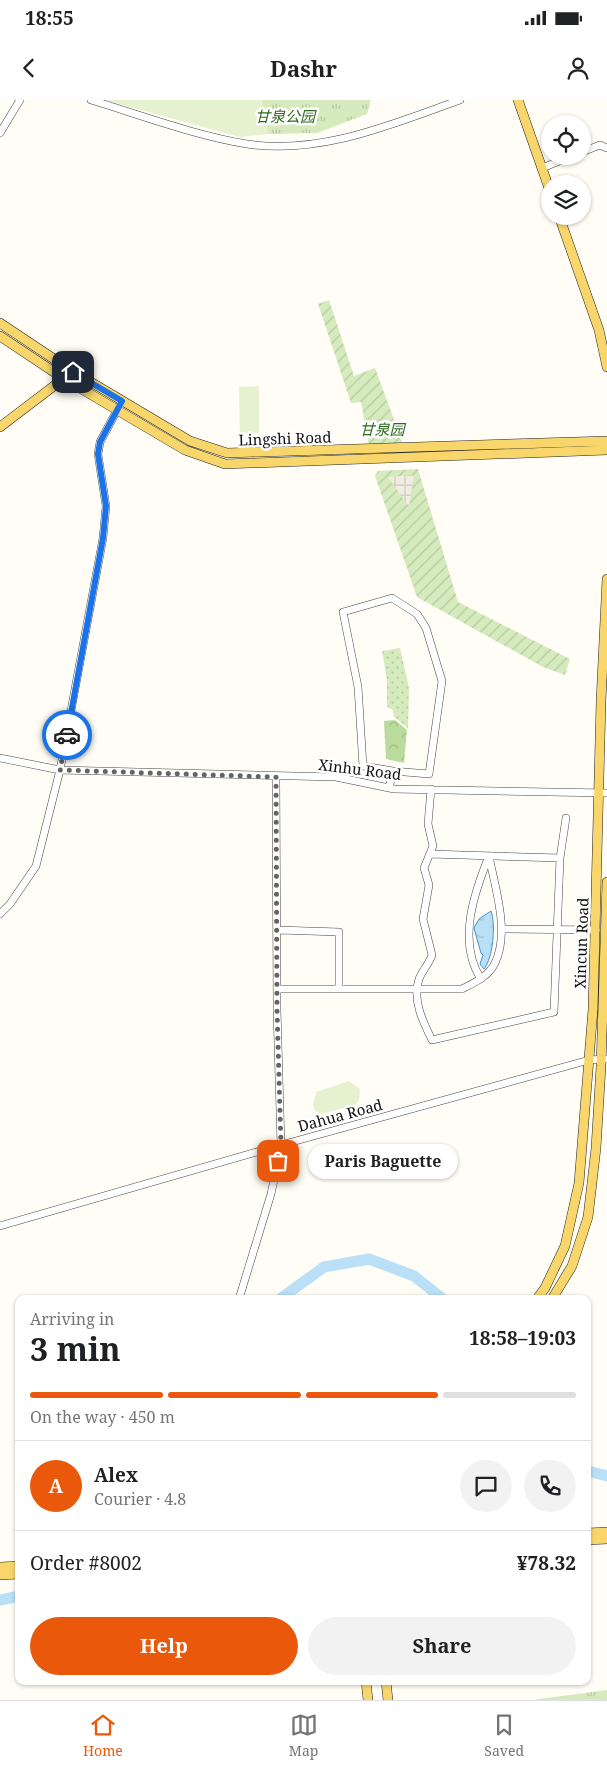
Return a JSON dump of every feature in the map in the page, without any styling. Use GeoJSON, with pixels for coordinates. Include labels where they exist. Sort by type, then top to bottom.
{"type":"FeatureCollection","features":[{"type":"Feature","properties":{"kind":"main road"},"geometry":{"type":"LineString","coordinates":[[518,100],[544,175]]}},
{"type":"Feature","properties":{"kind":"main road"},"geometry":{"type":"LineString","coordinates":[[562,225],[599,330],[607,364]]}},
{"type":"Feature","properties":{"kind":"main road","name":"Lingshi Road"},"geometry":{"type":"LineString","coordinates":[[0,323],[73,372],[190,441],[227,453],[607,441]]}},
{"type":"Feature","properties":{"kind":"main road","name":"Lingshi Road"},"geometry":{"type":"LineString","coordinates":[[2,341],[185,450],[225,464],[607,450]]}},
{"type":"Feature","properties":{"kind":"main road"},"geometry":{"type":"LineString","coordinates":[[0,427],[73,372]]}},
{"type":"Feature","properties":{"kind":"main road","name":"Xincun Road"},"geometry":{"type":"LineString","coordinates":[[540,1295],[565,1246],[577,1201],[593,1009],[603,793],[600,700],[607,579]]}},
{"type":"Feature","properties":{"kind":"main road","name":"Xincun Road"},"geometry":{"type":"LineString","coordinates":[[554,1295],[572,1266],[588,1217],[604,1059],[607,882]]}},
{"type":"Feature","properties":{"kind":"main road"},"geometry":{"type":"LineString","coordinates":[[591,1533],[607,1532]]}},
{"type":"Feature","properties":{"kind":"main road"},"geometry":{"type":"LineString","coordinates":[[591,1540],[607,1539]]}},
{"type":"Feature","properties":{"kind":"main road"},"geometry":{"type":"LineString","coordinates":[[0,1567],[15,1566]]}},
{"type":"Feature","properties":{"kind":"main road"},"geometry":{"type":"LineString","coordinates":[[0,1575],[15,1574]]}},
{"type":"Feature","properties":{"kind":"main road"},"geometry":{"type":"LineString","coordinates":[[366,1685],[368,1700]]}},
{"type":"Feature","properties":{"kind":"main road"},"geometry":{"type":"LineString","coordinates":[[386,1685],[388,1700]]}},
{"type":"Feature","properties":{"kind":"street"},"geometry":{"type":"LineString","coordinates":[[0,133],[20,100]]}},
{"type":"Feature","properties":{"kind":"street"},"geometry":{"type":"LineString","coordinates":[[91,100],[228,140],[270,146],[313,143],[353,137],[380,130],[460,100]]}},
{"type":"Feature","properties":{"kind":"street"},"geometry":{"type":"LineString","coordinates":[[591,148],[600,145],[607,148]]}},
{"type":"Feature","properties":{"kind":"street"},"geometry":{"type":"LineString","coordinates":[[542,168],[550,165]]}},
{"type":"Feature","properties":{"kind":"street"},"geometry":{"type":"LineString","coordinates":[[0,914],[10,904],[36,866],[60,770],[103,538],[106,506],[98,454],[100,442],[122,401]]}},
{"type":"Feature","properties":{"kind":"street"},"geometry":{"type":"LineString","coordinates":[[392,598],[417,614],[426,628],[442,680],[429,774],[393,771],[363,766],[358,687],[343,612],[392,598]]}},
{"type":"Feature","properties":{"kind":"street","name":"Xinhu Road"},"geometry":{"type":"LineString","coordinates":[[0,758],[60,770],[276,777],[336,777],[390,788],[603,793]]}},
{"type":"Feature","properties":{"kind":"street"},"geometry":{"type":"LineString","coordinates":[[390,788],[393,771]]}},
{"type":"Feature","properties":{"kind":"street"},"geometry":{"type":"LineString","coordinates":[[240,1295],[271,1194],[281,1145],[276,777]]}},
{"type":"Feature","properties":{"kind":"street"},"geometry":{"type":"LineString","coordinates":[[431,790],[428,824],[433,846],[424,868],[429,885],[423,918],[432,955],[428,967],[420,976],[417,1002],[423,1023],[432,1040],[554,1012],[560,858],[566,818]]}},
{"type":"Feature","properties":{"kind":"street"},"geometry":{"type":"LineString","coordinates":[[430,854],[560,858]]}},
{"type":"Feature","properties":{"kind":"street"},"geometry":{"type":"LineString","coordinates":[[278,989],[462,989],[481,979],[495,964],[502,929],[489,856]]}},
{"type":"Feature","properties":{"kind":"street"},"geometry":{"type":"LineString","coordinates":[[481,979],[472,952],[469,931],[477,886],[489,856]]}},
{"type":"Feature","properties":{"kind":"street"},"geometry":{"type":"LineString","coordinates":[[502,929],[596,930]]}},
{"type":"Feature","properties":{"kind":"street"},"geometry":{"type":"LineString","coordinates":[[278,930],[339,932],[339,989]]}},
{"type":"Feature","properties":{"kind":"street","name":"Dahua Road"},"geometry":{"type":"LineString","coordinates":[[0,1226],[281,1145],[589,1060],[604,1059]]}},
{"type":"Feature","properties":{"kind":"green space"},"geometry":{"type":"Polygon","coordinates":[[[104,100],[262,100],[268,134],[240,137],[104,100]]]}},
{"type":"Feature","properties":{"kind":"green space","name":"甘泉公园"},"geometry":{"type":"Polygon","coordinates":[[[262,100],[371,100],[367,114],[317,133],[268,134],[262,100]]]}},
{"type":"Feature","properties":{"kind":"green space","name":"甘泉园"},"geometry":{"type":"Polygon","coordinates":[[[329,300],[354,376],[375,368],[403,444],[369,445],[361,402],[351,403],[318,304],[329,300]]]}},
{"type":"Feature","properties":{"kind":"green space"},"geometry":{"type":"Polygon","coordinates":[[[259,386],[259,433],[240,433],[239,387],[259,386]]]}},
{"type":"Feature","properties":{"kind":"green space"},"geometry":{"type":"Polygon","coordinates":[[[418,469],[458,602],[570,659],[565,675],[543,667],[417,597],[375,476],[378,471],[418,469]]]}},
{"type":"Feature","properties":{"kind":"green space"},"geometry":{"type":"Polygon","coordinates":[[[400,648],[409,688],[408,728],[394,717],[393,710],[387,707],[387,680],[382,651],[400,648]]]}},
{"type":"Feature","properties":{"kind":"green space"},"geometry":{"type":"Polygon","coordinates":[[[395,720],[407,730],[404,763],[386,759],[384,721],[395,720]]]}},
{"type":"Feature","properties":{"kind":"green space"},"geometry":{"type":"Polygon","coordinates":[[[349,1081],[360,1089],[359,1101],[355,1105],[321,1114],[315,1111],[313,1105],[316,1092],[349,1081]]]}},
{"type":"Feature","properties":{"kind":"green space"},"geometry":{"type":"Polygon","coordinates":[[[607,1690],[607,1700],[532,1700],[607,1690]]]}},
{"type":"Feature","properties":{"kind":"shaded area"},"geometry":{"type":"Polygon","coordinates":[[[414,475],[409,507],[388,477],[414,475]]]}},
{"type":"Feature","properties":{"kind":"water"},"geometry":{"type":"Polygon","coordinates":[[[491,911],[493,917],[493,941],[490,957],[484,969],[480,964],[483,955],[474,928],[479,919],[491,911]]]}},
{"type":"Feature","properties":{"kind":"waterway"},"geometry":{"type":"LineString","coordinates":[[286,1295],[324,1267],[369,1259],[414,1276],[438,1295]]}},
{"type":"Feature","properties":{"kind":"waterway"},"geometry":{"type":"LineString","coordinates":[[591,1472],[607,1476]]}},
{"type":"Feature","properties":{"kind":"waterway"},"geometry":{"type":"LineString","coordinates":[[0,1600],[15,1597]]}},
{"type":"Feature","properties":{"kind":"way so far"},"geometry":{"type":"LineString","coordinates":[[67,735],[60,770],[276,777],[277,1010],[281,1145],[278,1161]]}},
{"type":"Feature","properties":{"kind":"place","name":"Paris Baguette"},"geometry":{"type":"Point","coordinates":[278,1161]}},
{"type":"Feature","properties":{"kind":"route"},"geometry":{"type":"LineString","coordinates":[[67,735],[103,538],[106,506],[98,454],[100,442],[122,401],[73,372]]}}]}
